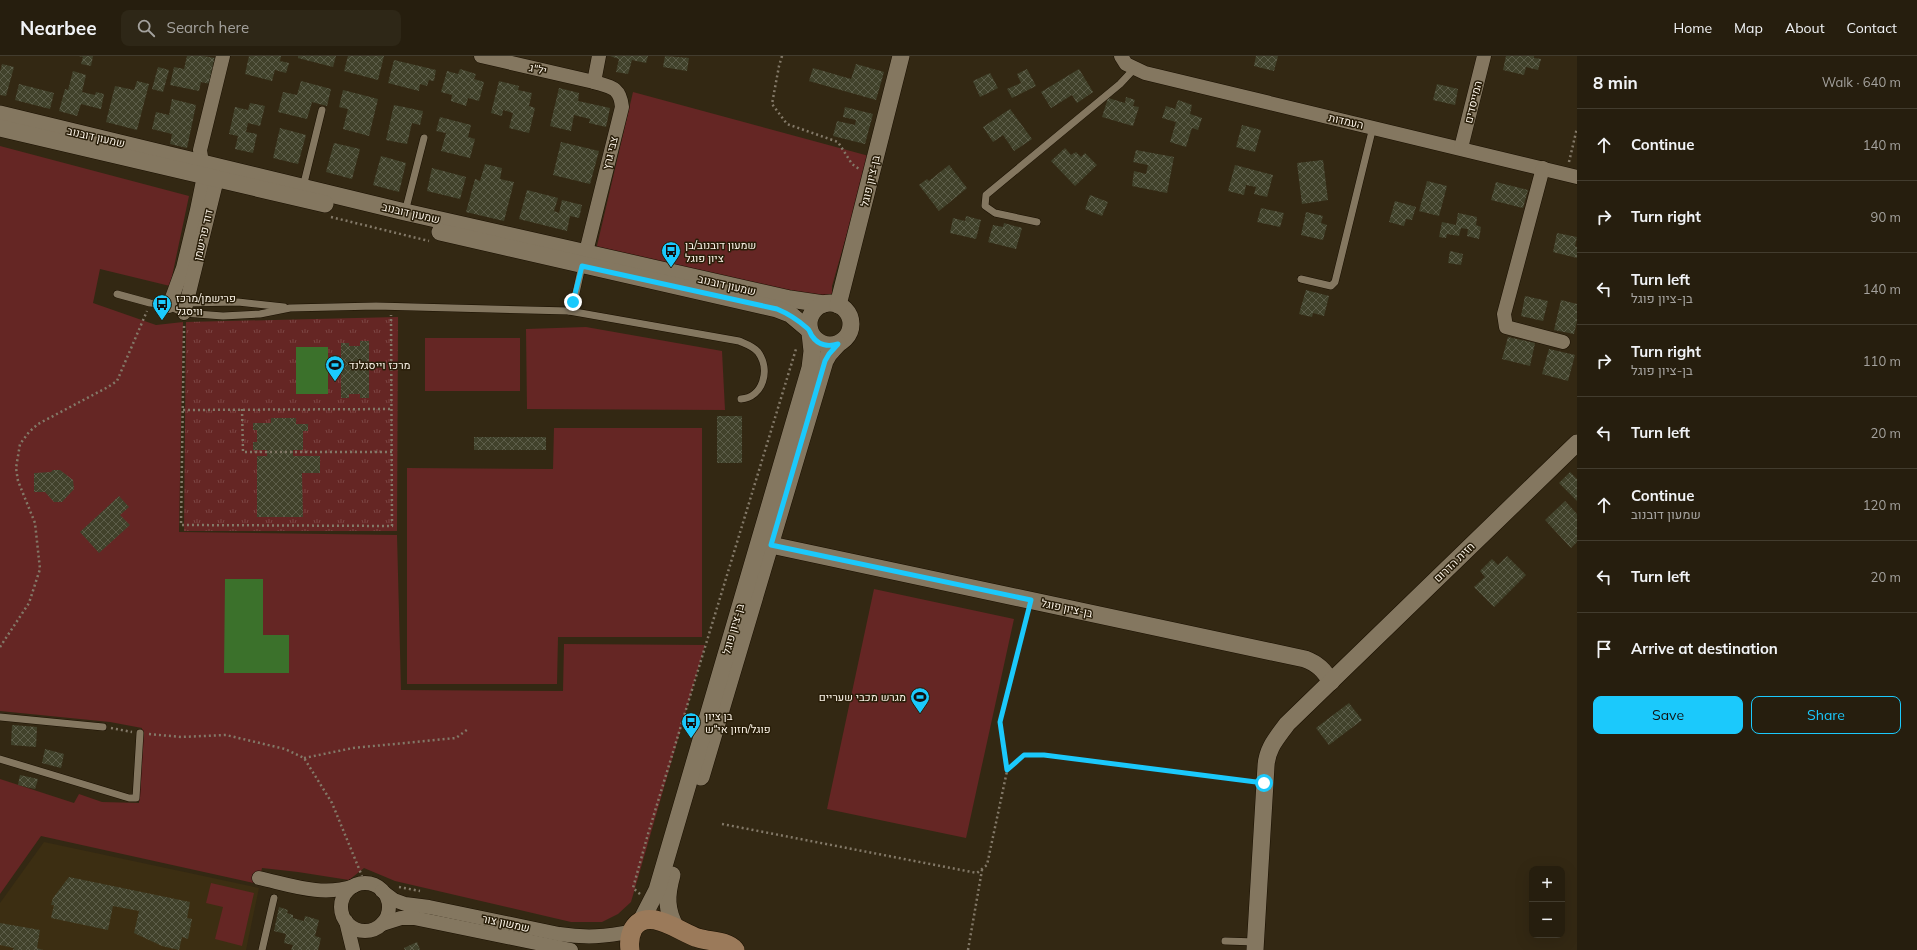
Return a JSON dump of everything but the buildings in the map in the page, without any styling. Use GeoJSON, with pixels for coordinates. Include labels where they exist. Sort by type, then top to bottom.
{"type":"FeatureCollection","features":[{"type":"Feature","properties":{"kind":"main road"},"geometry":{"type":"LineString","coordinates":[[630,950],[630,939],[637,926],[647,919],[657,920],[698,938],[724,943],[735,950]]}},
{"type":"Feature","properties":{"kind":"street","name":"דוד פרישמן"},"geometry":{"type":"LineString","coordinates":[[186,308],[207,172],[200,150],[223,56]]}},
{"type":"Feature","properties":{"kind":"street","name":"יל\"ג"},"geometry":{"type":"LineString","coordinates":[[481,56],[594,82]]}},
{"type":"Feature","properties":{"kind":"street"},"geometry":{"type":"LineString","coordinates":[[594,82],[600,56]]}},
{"type":"Feature","properties":{"kind":"street","name":"בן-ציון פוגל"},"geometry":{"type":"LineString","coordinates":[[831,305],[870,178],[900,56]]}},
{"type":"Feature","properties":{"kind":"street"},"geometry":{"type":"LineString","coordinates":[[1121,56],[1126,64],[1134,69]]}},
{"type":"Feature","properties":{"kind":"street","name":"המייסדים"},"geometry":{"type":"LineString","coordinates":[[1461,148],[1484,56]]}},
{"type":"Feature","properties":{"kind":"street","name":"העמדות"},"geometry":{"type":"LineString","coordinates":[[1134,69],[1571,175]]}},
{"type":"Feature","properties":{"kind":"street","name":"צבי גרץ"},"geometry":{"type":"LineString","coordinates":[[584,259],[622,107],[621,97],[617,91],[613,88],[594,82]]}},
{"type":"Feature","properties":{"kind":"street","name":"שמעון דובנוב"},"geometry":{"type":"LineString","coordinates":[[0,114],[207,172],[303,187],[777,309],[790,314],[810,332]]}},
{"type":"Feature","properties":{"kind":"street","name":"שמעון דובנוב"},"geometry":{"type":"LineString","coordinates":[[0,128],[207,172],[584,259],[790,299],[831,305]]}},
{"type":"Feature","properties":{"kind":"street"},"geometry":{"type":"LineString","coordinates":[[1543,168],[1504,314],[1504,322],[1506,328],[1563,342]]}},
{"type":"Feature","properties":{"kind":"street","name":"דוד פרישמן"},"geometry":{"type":"LineString","coordinates":[[169,306],[183,268],[207,172]]}},
{"type":"Feature","properties":{"kind":"street"},"geometry":{"type":"LineString","coordinates":[[831,305],[848,315],[851,324],[846,337],[838,344],[822,344],[815,340],[810,332],[809,319],[812,313],[831,305]]}},
{"type":"Feature","properties":{"kind":"street","name":"בן-ציון פוגל"},"geometry":{"type":"LineString","coordinates":[[637,926],[654,900],[810,368],[812,351],[810,332]]}},
{"type":"Feature","properties":{"kind":"street","name":"בן-ציון פוגל"},"geometry":{"type":"LineString","coordinates":[[676,928],[668,911],[668,888],[825,361],[838,344]]}},
{"type":"Feature","properties":{"kind":"street","name":"חזית הדרום"},"geometry":{"type":"LineString","coordinates":[[1256,946],[1264,783],[1267,755],[1272,743],[1287,724],[1577,443]]}},
{"type":"Feature","properties":{"kind":"street","name":"בן-ציון פוגל"},"geometry":{"type":"LineString","coordinates":[[771,545],[1305,659],[1316,663],[1331,682]]}},
{"type":"Feature","properties":{"kind":"street"},"geometry":{"type":"LineString","coordinates":[[259,878],[317,891],[336,890],[361,885],[376,886],[386,896],[389,907],[388,915],[364,941],[359,950]]}},
{"type":"Feature","properties":{"kind":"street"},"geometry":{"type":"LineString","coordinates":[[353,950],[342,907],[344,896],[349,891],[361,885]]}},
{"type":"Feature","properties":{"kind":"street"},"geometry":{"type":"LineString","coordinates":[[317,891],[333,901],[345,918],[358,930],[366,931],[379,926]]}},
{"type":"Feature","properties":{"kind":"street","name":"שמשון צור"},"geometry":{"type":"LineString","coordinates":[[382,891],[394,900],[405,904],[565,935],[603,937],[637,926]]}},
{"type":"Feature","properties":{"kind":"street","name":"שמשון צור"},"geometry":{"type":"LineString","coordinates":[[379,926],[396,919],[410,918],[542,947],[571,950]]}},
{"type":"Feature","properties":{"kind":"lane"},"geometry":{"type":"LineString","coordinates":[[1037,222],[990,210],[985,206],[986,195],[1120,84],[1134,69]]}},
{"type":"Feature","properties":{"kind":"lane"},"geometry":{"type":"LineString","coordinates":[[303,187],[322,110]]}},
{"type":"Feature","properties":{"kind":"lane"},"geometry":{"type":"LineString","coordinates":[[1301,279],[1330,286],[1335,282],[1372,127]]}},
{"type":"Feature","properties":{"kind":"lane"},"geometry":{"type":"LineString","coordinates":[[404,212],[424,138]]}},
{"type":"Feature","properties":{"kind":"lane"},"geometry":{"type":"LineString","coordinates":[[569,310],[576,293],[584,259]]}},
{"type":"Feature","properties":{"kind":"lane"},"geometry":{"type":"LineString","coordinates":[[117,294],[150,303],[186,308],[238,302],[290,308],[391,306],[569,310],[739,341],[751,346],[758,353],[763,362],[764,373],[762,385],[756,393],[749,398],[741,399]]}},
{"type":"Feature","properties":{"kind":"lane"},"geometry":{"type":"LineString","coordinates":[[169,306],[186,308],[200,316],[236,316],[290,308]]}},
{"type":"Feature","properties":{"kind":"lane"},"geometry":{"type":"LineString","coordinates":[[0,717],[103,727]]}},
{"type":"Feature","properties":{"kind":"lane"},"geometry":{"type":"LineString","coordinates":[[0,759],[129,798],[136,798],[140,733]]}},
{"type":"Feature","properties":{"kind":"lane"},"geometry":{"type":"LineString","coordinates":[[262,950],[274,898]]}},
{"type":"Feature","properties":{"kind":"lane"},"geometry":{"type":"LineString","coordinates":[[1225,941],[1256,946]]}},
{"type":"Feature","properties":{"kind":"path"},"geometry":{"type":"LineString","coordinates":[[782,56],[778,66],[772,104],[787,124],[838,142],[852,164],[870,178]]}},
{"type":"Feature","properties":{"kind":"path"},"geometry":{"type":"LineString","coordinates":[[1571,175],[1577,128]]}},
{"type":"Feature","properties":{"kind":"path"},"geometry":{"type":"LineString","coordinates":[[330,217],[431,241]]}},
{"type":"Feature","properties":{"kind":"path"},"geometry":{"type":"LineString","coordinates":[[0,647],[29,603],[40,569],[35,523],[18,481],[16,468],[20,444],[28,432],[38,424],[117,381],[150,303]]}},
{"type":"Feature","properties":{"kind":"path"},"geometry":{"type":"LineString","coordinates":[[186,308],[181,525],[392,526],[391,306]]}},
{"type":"Feature","properties":{"kind":"path"},"geometry":{"type":"LineString","coordinates":[[654,900],[637,893],[633,888],[798,345]]}},
{"type":"Feature","properties":{"kind":"path"},"geometry":{"type":"LineString","coordinates":[[242,409],[243,452],[392,452]]}},
{"type":"Feature","properties":{"kind":"path"},"geometry":{"type":"LineString","coordinates":[[183,410],[392,409]]}},
{"type":"Feature","properties":{"kind":"path"},"geometry":{"type":"LineString","coordinates":[[722,824],[977,874],[987,865],[1007,770],[1000,722],[1031,600]]}},
{"type":"Feature","properties":{"kind":"path"},"geometry":{"type":"LineString","coordinates":[[103,727],[140,733],[181,737],[226,735],[285,749],[304,758],[332,803],[361,885]]}},
{"type":"Feature","properties":{"kind":"path"},"geometry":{"type":"LineString","coordinates":[[304,758],[353,748],[456,738],[468,729]]}},
{"type":"Feature","properties":{"kind":"path"},"geometry":{"type":"LineString","coordinates":[[1007,770],[1024,755],[1044,755],[1264,783]]}},
{"type":"Feature","properties":{"kind":"path"},"geometry":{"type":"LineString","coordinates":[[968,950],[982,869]]}},
{"type":"Feature","properties":{"kind":"shaded area"},"geometry":{"type":"Polygon","coordinates":[[[296,347],[328,347],[328,394],[296,394],[296,347]]]}},
{"type":"Feature","properties":{"kind":"shaded area"},"geometry":{"type":"Polygon","coordinates":[[[225,579],[263,579],[263,635],[289,635],[289,673],[224,673],[225,579]]]}},
{"type":"Feature","properties":{"kind":"shaded area"},"geometry":{"type":"Polygon","coordinates":[[[44,842],[259,888],[246,950],[0,950],[0,903],[44,842]]]}},
{"type":"Feature","properties":{"kind":"green space"},"geometry":{"type":"Polygon","coordinates":[[[633,92],[869,156],[832,286],[832,298],[819,303],[596,250],[633,92]]]}},
{"type":"Feature","properties":{"kind":"green space"},"geometry":{"type":"Polygon","coordinates":[[[0,146],[189,196],[170,286],[100,269],[93,303],[156,325],[183,322],[179,532],[397,535],[401,690],[563,691],[564,644],[705,645],[631,902],[618,914],[602,922],[571,922],[395,881],[364,868],[349,880],[262,868],[258,884],[41,836],[0,894],[0,779],[74,803],[79,794],[102,802],[139,803],[142,728],[110,722],[0,711],[0,146]]]}},
{"type":"Feature","properties":{"kind":"green space"},"geometry":{"type":"Polygon","coordinates":[[[398,317],[397,531],[184,531],[186,322],[398,317]]]}},
{"type":"Feature","properties":{"kind":"green space"},"geometry":{"type":"Polygon","coordinates":[[[586,327],[722,351],[725,410],[527,409],[526,329],[586,327]]]}},
{"type":"Feature","properties":{"kind":"green space"},"geometry":{"type":"Polygon","coordinates":[[[425,338],[520,338],[520,391],[425,391],[425,338]]]}},
{"type":"Feature","properties":{"kind":"green space"},"geometry":{"type":"Polygon","coordinates":[[[554,428],[702,428],[702,637],[558,637],[557,684],[407,684],[407,468],[553,469],[554,428]]]}},
{"type":"Feature","properties":{"kind":"green space","name":"מגרש מכבי שעריים"},"geometry":{"type":"Polygon","coordinates":[[[874,589],[1014,619],[966,838],[827,809],[874,589]]]}},
{"type":"Feature","properties":{"kind":"green space"},"geometry":{"type":"Polygon","coordinates":[[[211,883],[254,893],[242,946],[215,939],[223,907],[206,903],[211,883]]]}},
{"type":"Feature","properties":{"kind":"place","name":"שמעון דובנוב/בן ציון פוגל"},"geometry":{"type":"Point","coordinates":[671,268]}},
{"type":"Feature","properties":{"kind":"place","name":"פרישמן/מרכז וויסגל"},"geometry":{"type":"Point","coordinates":[162,321]}},
{"type":"Feature","properties":{"kind":"place","name":"מרכז וייסגלנד"},"geometry":{"type":"Point","coordinates":[335,382]}},
{"type":"Feature","properties":{"kind":"place","name":"מגרש מכבי שעריים"},"geometry":{"type":"Point","coordinates":[920,714]}},
{"type":"Feature","properties":{"kind":"place","name":"בן ציון פוגל/חזון אי״ש"},"geometry":{"type":"Point","coordinates":[691,739]}},
{"type":"Feature","properties":{"kind":"route"},"geometry":{"type":"LineString","coordinates":[[573,302],[582,266],[777,309],[790,314],[809,330],[812,337],[818,342],[826,345],[838,344],[825,361],[771,545],[1031,600],[1000,722],[1007,770],[1024,755],[1044,755],[1264,783]]}}]}
